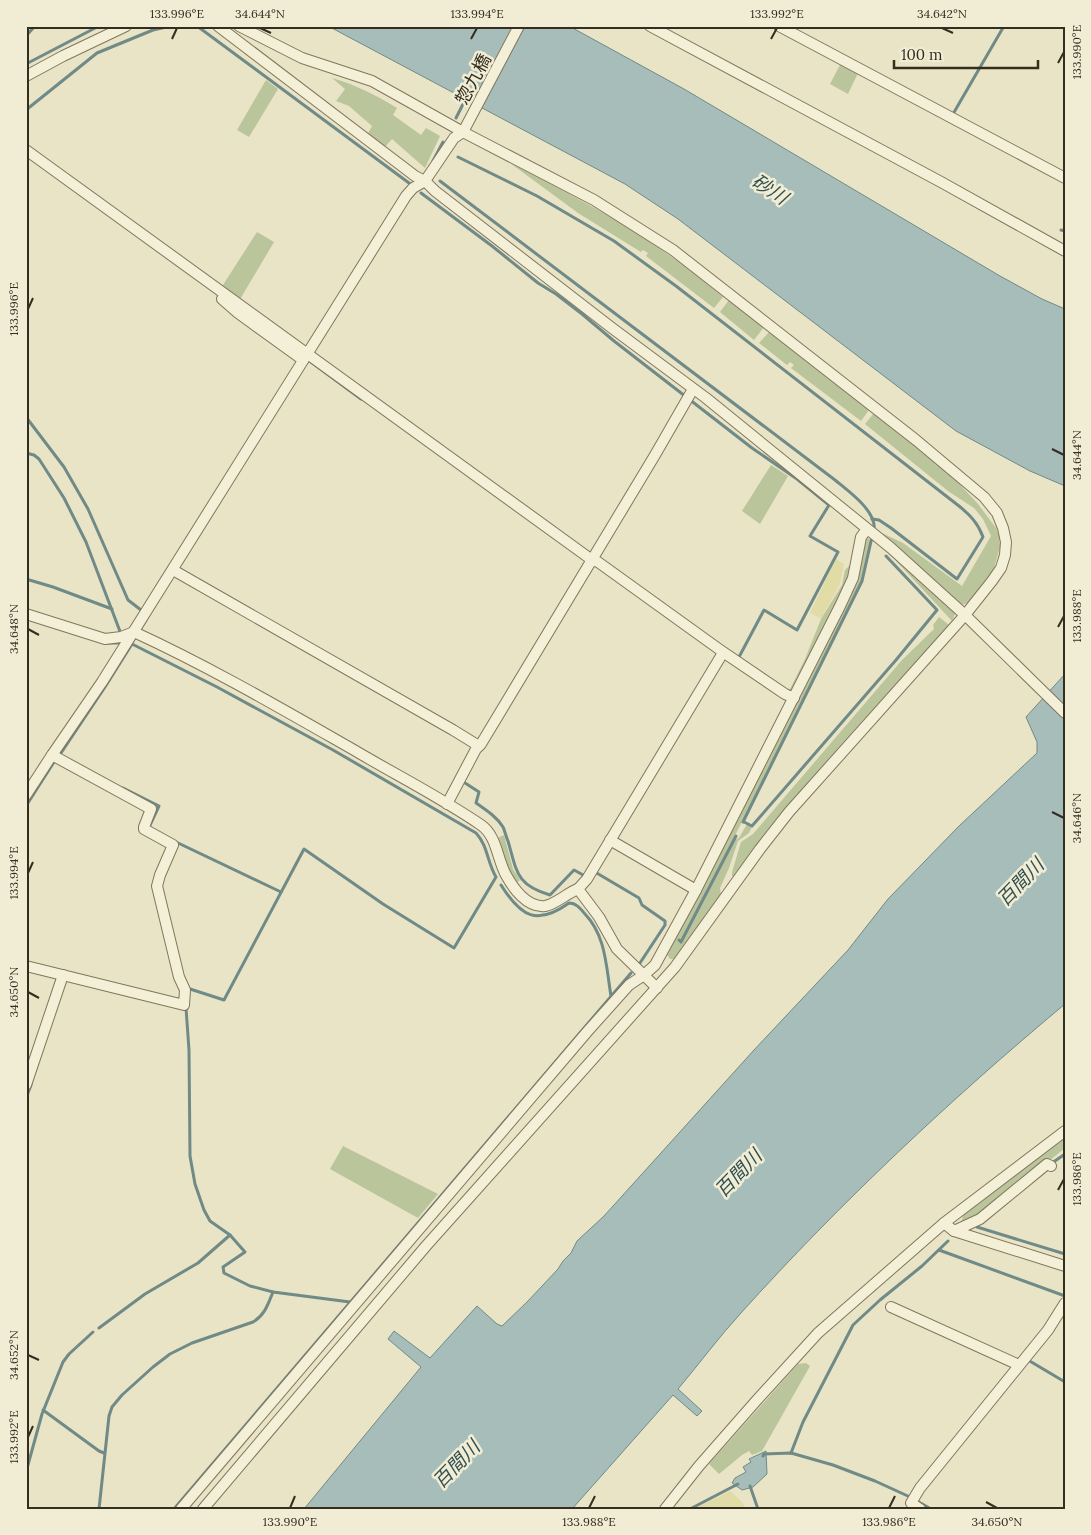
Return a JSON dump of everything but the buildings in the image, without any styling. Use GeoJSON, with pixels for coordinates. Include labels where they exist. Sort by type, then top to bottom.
{"type":"FeatureCollection","features":[{"type":"Feature","properties":{"kind":"street"},"geometry":{"type":"LineString","coordinates":[[26,76],[126,26]]}},
{"type":"Feature","properties":{"kind":"street"},"geometry":{"type":"LineString","coordinates":[[218,26],[424,181],[582,306],[690,395],[890,548],[964,615],[1065,713]]}},
{"type":"Feature","properties":{"kind":"street"},"geometry":{"type":"LineString","coordinates":[[204,1509],[426,1246],[676,967],[738,879],[789,812],[992,581],[1001,568],[1006,542],[997,513],[984,497],[916,440],[673,250],[594,200],[463,132],[372,81],[302,58],[239,26]]}},
{"type":"Feature","properties":{"kind":"street","name":"惣九橋"},"geometry":{"type":"LineString","coordinates":[[26,795],[137,633],[305,357],[406,196],[413,188],[424,181],[454,138],[463,132],[519,26]]}},
{"type":"Feature","properties":{"kind":"street"},"geometry":{"type":"LineString","coordinates":[[650,26],[1065,250]]}},
{"type":"Feature","properties":{"kind":"street"},"geometry":{"type":"LineString","coordinates":[[780,26],[1065,178]]}},
{"type":"Feature","properties":{"kind":"street"},"geometry":{"type":"LineString","coordinates":[[26,150],[305,357],[731,657],[785,694],[794,698]]}},
{"type":"Feature","properties":{"kind":"street"},"geometry":{"type":"LineString","coordinates":[[219,297],[238,313],[305,357]]}},
{"type":"Feature","properties":{"kind":"street"},"geometry":{"type":"LineString","coordinates":[[447,804],[477,749],[690,395]]}},
{"type":"Feature","properties":{"kind":"street"},"geometry":{"type":"LineString","coordinates":[[181,1509],[587,1032],[629,985],[655,966],[794,698],[853,578],[861,537],[870,532]]}},
{"type":"Feature","properties":{"kind":"street"},"geometry":{"type":"LineString","coordinates":[[176,571],[453,730],[477,749]]}},
{"type":"Feature","properties":{"kind":"street"},"geometry":{"type":"LineString","coordinates":[[26,614],[105,639],[137,633],[308,723],[484,827],[494,841],[505,874],[528,902],[536,906],[547,906],[578,889],[587,879],[612,841],[721,656]]}},
{"type":"Feature","properties":{"kind":"street"},"geometry":{"type":"LineString","coordinates":[[26,966],[184,1005],[185,990],[179,977],[157,886],[173,845],[144,829],[151,809],[52,755]]}},
{"type":"Feature","properties":{"kind":"street"},"geometry":{"type":"LineString","coordinates":[[612,841],[696,890]]}},
{"type":"Feature","properties":{"kind":"street"},"geometry":{"type":"LineString","coordinates":[[578,889],[599,917],[618,949],[657,988]]}},
{"type":"Feature","properties":{"kind":"street"},"geometry":{"type":"LineString","coordinates":[[26,1085],[63,975]]}},
{"type":"Feature","properties":{"kind":"street"},"geometry":{"type":"LineString","coordinates":[[665,1509],[699,1466],[818,1333],[944,1223],[1065,1131]]}},
{"type":"Feature","properties":{"kind":"street"},"geometry":{"type":"LineString","coordinates":[[954,1231],[980,1219],[1047,1164],[1050,1165]]}},
{"type":"Feature","properties":{"kind":"street"},"geometry":{"type":"LineString","coordinates":[[944,1223],[954,1231],[1065,1266]]}},
{"type":"Feature","properties":{"kind":"street"},"geometry":{"type":"LineString","coordinates":[[916,1502],[1016,1364],[1048,1330],[1065,1303]]}},
{"type":"Feature","properties":{"kind":"street"},"geometry":{"type":"LineString","coordinates":[[891,1307],[1016,1364]]}},
{"type":"Feature","properties":{"kind":"green space"},"geometry":{"type":"Polygon","coordinates":[[[841,63],[858,73],[848,94],[830,84],[841,63]]]}},
{"type":"Feature","properties":{"kind":"green space"},"geometry":{"type":"Polygon","coordinates":[[[332,78],[366,91],[397,108],[393,115],[421,135],[426,128],[440,136],[425,168],[392,139],[384,148],[367,135],[372,126],[349,106],[336,101],[345,89],[332,78]]]}},
{"type":"Feature","properties":{"kind":"green space"},"geometry":{"type":"Polygon","coordinates":[[[266,80],[278,89],[249,137],[237,130],[266,80]]]}},
{"type":"Feature","properties":{"kind":"green space"},"geometry":{"type":"Polygon","coordinates":[[[510,163],[630,229],[676,260],[723,297],[714,308],[646,256],[648,253],[643,250],[641,252],[578,213],[510,163]]]}},
{"type":"Feature","properties":{"kind":"green space"},"geometry":{"type":"Polygon","coordinates":[[[257,232],[274,242],[239,301],[221,288],[257,232]]]}},
{"type":"Feature","properties":{"kind":"green space"},"geometry":{"type":"Polygon","coordinates":[[[729,300],[764,327],[754,340],[720,312],[729,300]]]}},
{"type":"Feature","properties":{"kind":"green space"},"geometry":{"type":"Polygon","coordinates":[[[769,332],[869,410],[861,421],[791,368],[794,365],[790,362],[787,365],[759,343],[769,332]]]}},
{"type":"Feature","properties":{"kind":"green space"},"geometry":{"type":"Polygon","coordinates":[[[874,413],[952,476],[978,504],[996,528],[1000,547],[994,568],[969,603],[961,605],[882,533],[903,543],[962,586],[991,536],[983,519],[974,508],[948,491],[865,424],[874,413]]]}},
{"type":"Feature","properties":{"kind":"green space"},"geometry":{"type":"Polygon","coordinates":[[[771,465],[788,476],[760,524],[742,511],[771,465]]]}},
{"type":"Feature","properties":{"kind":"green space"},"geometry":{"type":"Polygon","coordinates":[[[865,537],[871,540],[861,580],[748,810],[680,943],[682,943],[735,840],[739,838],[747,824],[752,827],[749,833],[738,841],[720,888],[721,895],[677,959],[670,959],[667,951],[799,695],[865,537]]]}},
{"type":"Feature","properties":{"kind":"green space"},"geometry":{"type":"Polygon","coordinates":[[[886,550],[951,608],[955,614],[952,621],[886,550]]]}},
{"type":"Feature","properties":{"kind":"green space"},"geometry":{"type":"Polygon","coordinates":[[[849,566],[851,574],[794,691],[789,692],[785,690],[790,689],[805,659],[821,619],[842,585],[845,570],[849,566]]]}},
{"type":"Feature","properties":{"kind":"green space"},"geometry":{"type":"Polygon","coordinates":[[[939,617],[949,625],[810,780],[733,877],[732,872],[741,842],[753,834],[902,660],[934,629],[933,625],[939,617]]]}},
{"type":"Feature","properties":{"kind":"green space"},"geometry":{"type":"Polygon","coordinates":[[[504,835],[513,869],[520,880],[515,884],[495,839],[504,835]]]}},
{"type":"Feature","properties":{"kind":"green space"},"geometry":{"type":"Polygon","coordinates":[[[1065,1137],[1065,1148],[982,1215],[961,1224],[963,1215],[1065,1137]]]}},
{"type":"Feature","properties":{"kind":"green space"},"geometry":{"type":"Polygon","coordinates":[[[343,1146],[438,1194],[418,1218],[330,1169],[343,1146]]]}},
{"type":"Feature","properties":{"kind":"green space"},"geometry":{"type":"Polygon","coordinates":[[[806,1363],[810,1366],[762,1451],[752,1455],[749,1451],[719,1474],[709,1464],[798,1364],[806,1363]]]}},
{"type":"Feature","properties":{"kind":"sand"},"geometry":{"type":"Polygon","coordinates":[[[836,559],[844,564],[840,584],[820,618],[810,613],[836,559]]]}},
{"type":"Feature","properties":{"kind":"sand"},"geometry":{"type":"Polygon","coordinates":[[[730,1491],[741,1501],[746,1509],[694,1509],[730,1491]]]}},
{"type":"Feature","properties":{"kind":"water","name":"砂川"},"geometry":{"type":"Polygon","coordinates":[[[328,26],[569,26],[684,89],[1000,276],[1065,309],[1065,486],[1030,471],[956,431],[678,219],[625,184],[328,26]]]}},
{"type":"Feature","properties":{"kind":"water","name":"百間川"},"geometry":{"type":"Polygon","coordinates":[[[1065,674],[1065,1004],[980,1077],[897,1153],[818,1231],[733,1322],[678,1389],[702,1411],[697,1416],[673,1395],[572,1509],[304,1509],[421,1367],[388,1339],[394,1331],[430,1358],[477,1306],[497,1324],[502,1326],[527,1302],[558,1269],[571,1253],[577,1241],[604,1216],[754,1050],[848,950],[888,899],[959,826],[1037,753],[1037,742],[1026,717],[1065,674]]]}},
{"type":"Feature","properties":{"kind":"water"},"geometry":{"type":"Polygon","coordinates":[[[766,1451],[767,1474],[753,1487],[742,1490],[732,1483],[735,1478],[746,1472],[743,1467],[751,1462],[749,1459],[766,1451]]]}},
{"type":"Feature","properties":{"kind":"waterway"},"geometry":{"type":"LineString","coordinates":[[26,36],[35,26]]}},
{"type":"Feature","properties":{"kind":"waterway"},"geometry":{"type":"LineString","coordinates":[[26,64],[99,26]]}},
{"type":"Feature","properties":{"kind":"waterway"},"geometry":{"type":"LineString","coordinates":[[26,110],[97,53],[153,30],[171,26]]}},
{"type":"Feature","properties":{"kind":"waterway"},"geometry":{"type":"LineString","coordinates":[[197,26],[409,183]]}},
{"type":"Feature","properties":{"kind":"waterway"},"geometry":{"type":"LineString","coordinates":[[953,114],[1004,26]]}},
{"type":"Feature","properties":{"kind":"waterway"},"geometry":{"type":"LineString","coordinates":[[456,118],[467,96]]}},
{"type":"Feature","properties":{"kind":"waterway"},"geometry":{"type":"LineString","coordinates":[[433,161],[443,142]]}},
{"type":"Feature","properties":{"kind":"waterway"},"geometry":{"type":"LineString","coordinates":[[458,157],[537,196],[614,241],[676,286],[959,506],[973,520],[983,537],[957,579],[891,528],[879,520],[872,519]]}},
{"type":"Feature","properties":{"kind":"waterway"},"geometry":{"type":"LineString","coordinates":[[440,181],[835,480],[866,509],[874,523],[874,530]]}},
{"type":"Feature","properties":{"kind":"waterway"},"geometry":{"type":"LineString","coordinates":[[421,193],[538,283],[556,294],[752,448],[797,479],[829,505],[810,536],[838,552],[797,630],[764,610],[739,657]]}},
{"type":"Feature","properties":{"kind":"waterway"},"geometry":{"type":"LineString","coordinates":[[1061,230],[1065,231]]}},
{"type":"Feature","properties":{"kind":"waterway"},"geometry":{"type":"LineString","coordinates":[[307,359],[361,399]]}},
{"type":"Feature","properties":{"kind":"waterway"},"geometry":{"type":"LineString","coordinates":[[26,417],[64,467],[88,509],[128,600],[141,610]]}},
{"type":"Feature","properties":{"kind":"waterway"},"geometry":{"type":"LineString","coordinates":[[26,453],[34,455],[39,459],[64,498],[86,542],[121,634]]}},
{"type":"Feature","properties":{"kind":"waterway"},"geometry":{"type":"LineString","coordinates":[[743,822],[862,581],[872,537]]}},
{"type":"Feature","properties":{"kind":"waterway"},"geometry":{"type":"LineString","coordinates":[[744,822],[752,826],[937,610],[886,556]]}},
{"type":"Feature","properties":{"kind":"waterway"},"geometry":{"type":"LineString","coordinates":[[26,579],[112,609]]}},
{"type":"Feature","properties":{"kind":"waterway"},"geometry":{"type":"LineString","coordinates":[[131,644],[146,620]]}},
{"type":"Feature","properties":{"kind":"waterway"},"geometry":{"type":"LineString","coordinates":[[106,643],[122,643]]}},
{"type":"Feature","properties":{"kind":"waterway"},"geometry":{"type":"LineString","coordinates":[[59,756],[132,644],[217,687],[333,750],[476,833],[483,843],[496,877],[454,948],[383,904],[304,849],[224,1000],[187,988]]}},
{"type":"Feature","properties":{"kind":"waterway"},"geometry":{"type":"LineString","coordinates":[[26,806],[54,762]]}},
{"type":"Feature","properties":{"kind":"waterway"},"geometry":{"type":"LineString","coordinates":[[463,779],[462,781],[479,792],[476,803],[501,823],[516,869],[524,882],[530,887],[550,895],[574,870],[585,876]]}},
{"type":"Feature","properties":{"kind":"waterway"},"geometry":{"type":"LineString","coordinates":[[123,788],[159,806],[150,825]]}},
{"type":"Feature","properties":{"kind":"waterway"},"geometry":{"type":"LineString","coordinates":[[679,940],[681,942],[736,836]]}},
{"type":"Feature","properties":{"kind":"waterway"},"geometry":{"type":"LineString","coordinates":[[176,842],[281,892]]}},
{"type":"Feature","properties":{"kind":"waterway"},"geometry":{"type":"LineString","coordinates":[[595,872],[639,898],[642,905],[665,921],[665,925],[638,966]]}},
{"type":"Feature","properties":{"kind":"waterway"},"geometry":{"type":"LineString","coordinates":[[501,885],[516,905],[530,915],[548,914],[569,903],[580,908],[592,923],[601,942],[611,996]]}},
{"type":"Feature","properties":{"kind":"waterway"},"geometry":{"type":"LineString","coordinates":[[174,1509],[631,973]]}},
{"type":"Feature","properties":{"kind":"waterway"},"geometry":{"type":"LineString","coordinates":[[185,1008],[189,1050],[190,1156],[195,1184],[210,1221],[230,1235],[245,1252],[223,1267],[224,1273],[250,1286],[273,1292],[350,1302]]}},
{"type":"Feature","properties":{"kind":"waterway"},"geometry":{"type":"LineString","coordinates":[[26,1098],[31,1085]]}},
{"type":"Feature","properties":{"kind":"waterway"},"geometry":{"type":"LineString","coordinates":[[1052,1163],[1065,1154]]}},
{"type":"Feature","properties":{"kind":"waterway"},"geometry":{"type":"LineString","coordinates":[[977,1227],[1065,1254]]}},
{"type":"Feature","properties":{"kind":"waterway"},"geometry":{"type":"LineString","coordinates":[[99,1328],[145,1294],[198,1263],[230,1235]]}},
{"type":"Feature","properties":{"kind":"waterway"},"geometry":{"type":"LineString","coordinates":[[791,1453],[803,1422],[853,1325],[922,1266],[948,1241]]}},
{"type":"Feature","properties":{"kind":"waterway"},"geometry":{"type":"LineString","coordinates":[[939,1250],[1065,1296]]}},
{"type":"Feature","properties":{"kind":"waterway"},"geometry":{"type":"LineString","coordinates":[[99,1509],[109,1416],[112,1407],[122,1395],[170,1354],[192,1343],[253,1322],[266,1309],[273,1292]]}},
{"type":"Feature","properties":{"kind":"waterway"},"geometry":{"type":"LineString","coordinates":[[26,1472],[42,1414],[63,1362],[93,1332]]}},
{"type":"Feature","properties":{"kind":"waterway"},"geometry":{"type":"LineString","coordinates":[[1028,1360],[1065,1382]]}},
{"type":"Feature","properties":{"kind":"waterway"},"geometry":{"type":"LineString","coordinates":[[43,1410],[104,1453]]}},
{"type":"Feature","properties":{"kind":"waterway"},"geometry":{"type":"LineString","coordinates":[[763,1456],[764,1454],[791,1453],[833,1465],[875,1481],[931,1509]]}},
{"type":"Feature","properties":{"kind":"waterway"},"geometry":{"type":"LineString","coordinates":[[690,1509],[738,1484]]}},
{"type":"Feature","properties":{"kind":"waterway"},"geometry":{"type":"LineString","coordinates":[[750,1486],[758,1509]]}}]}
